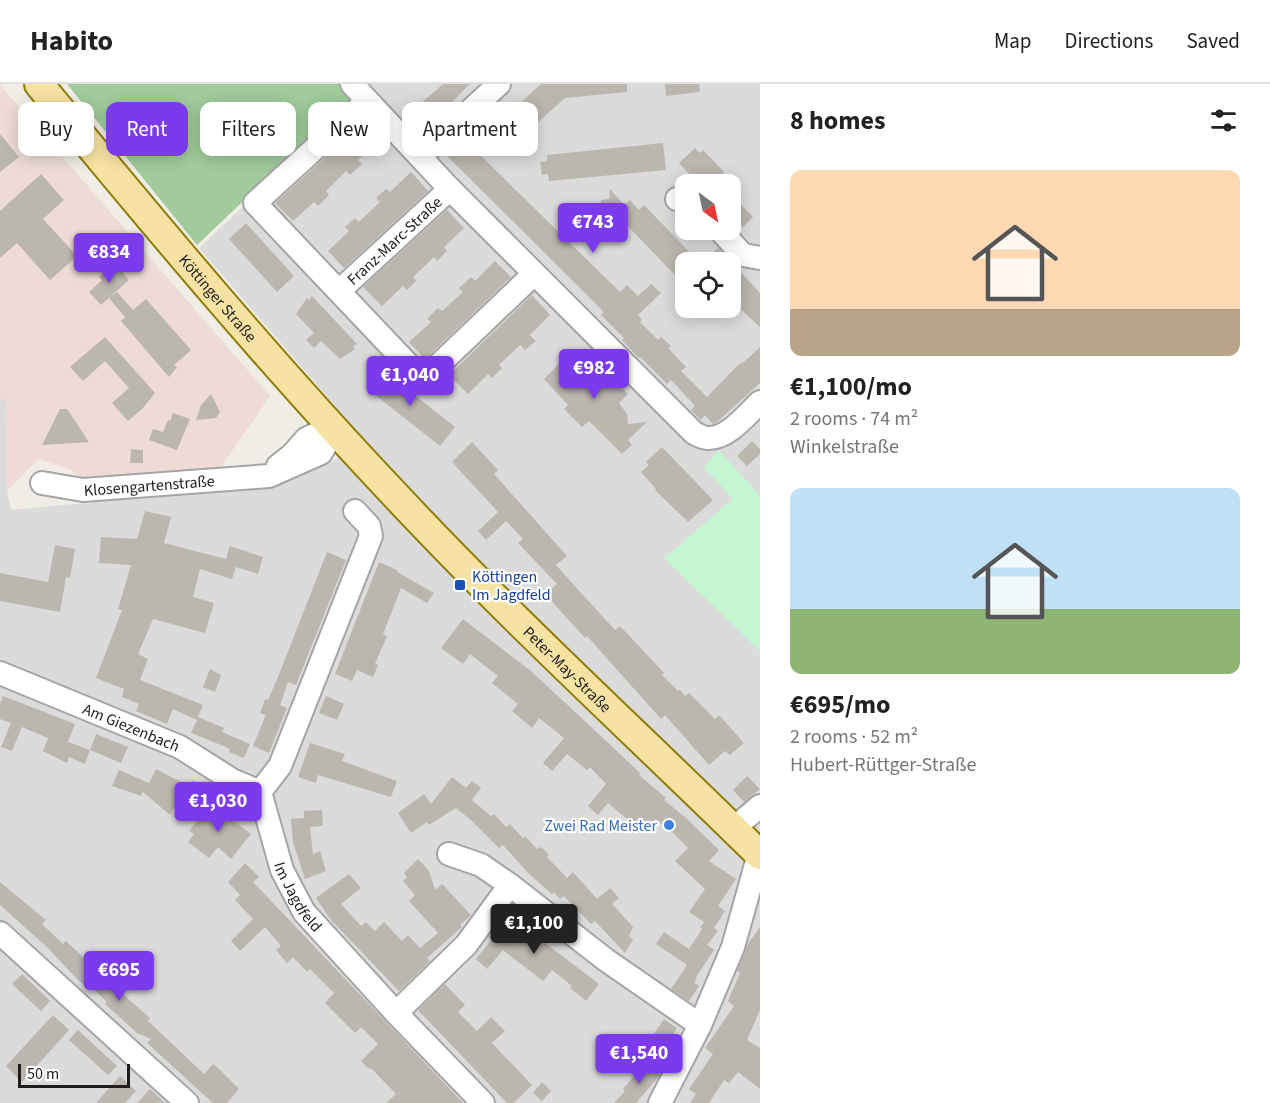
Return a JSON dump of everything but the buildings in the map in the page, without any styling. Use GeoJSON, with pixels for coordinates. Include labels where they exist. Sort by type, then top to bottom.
{"type":"FeatureCollection","features":[{"type":"Feature","properties":{"kind":"main road","name":"Köttinger Straße"},"geometry":{"type":"LineString","coordinates":[[39,84],[138,204],[331,427]]}},
{"type":"Feature","properties":{"kind":"main road","name":"Peter-May-Straße"},"geometry":{"type":"LineString","coordinates":[[331,427],[499,602],[760,854]]}},
{"type":"Feature","properties":{"kind":"street","name":"Franz-Marc-Straße"},"geometry":{"type":"LineString","coordinates":[[352,84],[402,137]]}},
{"type":"Feature","properties":{"kind":"street"},"geometry":{"type":"LineString","coordinates":[[480,102],[499,84]]}},
{"type":"Feature","properties":{"kind":"street","name":"Franz-Marc-Straße"},"geometry":{"type":"LineString","coordinates":[[367,101],[255,202],[420,377],[428,375],[534,274]]}},
{"type":"Feature","properties":{"kind":"street","name":"Franz-Marc-Straße"},"geometry":{"type":"LineString","coordinates":[[421,156],[450,189],[694,433],[707,439],[720,436],[760,402]]}},
{"type":"Feature","properties":{"kind":"street","name":"Franz-Marc-Straße"},"geometry":{"type":"LineString","coordinates":[[339,291],[450,189]]}},
{"type":"Feature","properties":{"kind":"street"},"geometry":{"type":"LineString","coordinates":[[729,240],[743,255],[760,258]]}},
{"type":"Feature","properties":{"kind":"street","name":"Klosengartenstraße"},"geometry":{"type":"LineString","coordinates":[[42,483],[83,490],[269,476],[321,453],[328,441],[331,427]]}},
{"type":"Feature","properties":{"kind":"street"},"geometry":{"type":"LineString","coordinates":[[260,792],[280,766],[371,536],[369,526],[355,511]]}},
{"type":"Feature","properties":{"kind":"street","name":"Am Giezenbach"},"geometry":{"type":"LineString","coordinates":[[0,673],[180,747],[232,780],[260,792]]}},
{"type":"Feature","properties":{"kind":"street","name":"Im Jagdfeld"},"geometry":{"type":"LineString","coordinates":[[260,792],[282,870],[304,912],[396,1013],[483,1103]]}},
{"type":"Feature","properties":{"kind":"street"},"geometry":{"type":"LineString","coordinates":[[733,829],[760,806]]}},
{"type":"Feature","properties":{"kind":"street"},"geometry":{"type":"LineString","coordinates":[[449,854],[481,865],[606,960],[700,1025]]}},
{"type":"Feature","properties":{"kind":"street"},"geometry":{"type":"LineString","coordinates":[[660,1103],[700,1025],[733,947],[760,854]]}},
{"type":"Feature","properties":{"kind":"street"},"geometry":{"type":"LineString","coordinates":[[396,1013],[466,945],[510,885]]}},
{"type":"Feature","properties":{"kind":"street"},"geometry":{"type":"LineString","coordinates":[[0,933],[187,1103]]}},
{"type":"Feature","properties":{"kind":"shaded area"},"geometry":{"type":"Polygon","coordinates":[[[360,84],[760,84],[760,1103],[0,1103],[0,399],[5,399],[7,491],[11,510],[284,484],[368,444],[199,248],[308,146],[308,156],[390,156],[390,102],[354,102],[366,91],[360,84]]]}},
{"type":"Feature","properties":{"kind":"shaded area"},"geometry":{"type":"Polygon","coordinates":[[[0,85],[18,106],[18,156],[62,156],[270,396],[221,467],[81,482],[72,470],[38,459],[7,491],[5,399],[0,399],[0,85]]]}},
{"type":"Feature","properties":{"kind":"green space"},"geometry":{"type":"Polygon","coordinates":[[[67,84],[344,84],[354,96],[348,102],[308,102],[308,140],[296,151],[296,102],[200,102],[200,156],[291,156],[197,245],[125,156],[188,156],[188,102],[106,102],[106,132],[94,117],[94,102],[82,102],[67,84]]]}},
{"type":"Feature","properties":{"kind":"green space"},"geometry":{"type":"Polygon","coordinates":[[[719,450],[760,496],[760,651],[664,558],[733,499],[704,467],[719,450]]]}},
{"type":"Feature","properties":{"kind":"place","name":"Köttingen Im Jagdfeld"},"geometry":{"type":"Point","coordinates":[460,585]}},
{"type":"Feature","properties":{"kind":"place","name":"Zwei Rad Meister"},"geometry":{"type":"Point","coordinates":[669,825]}}]}
